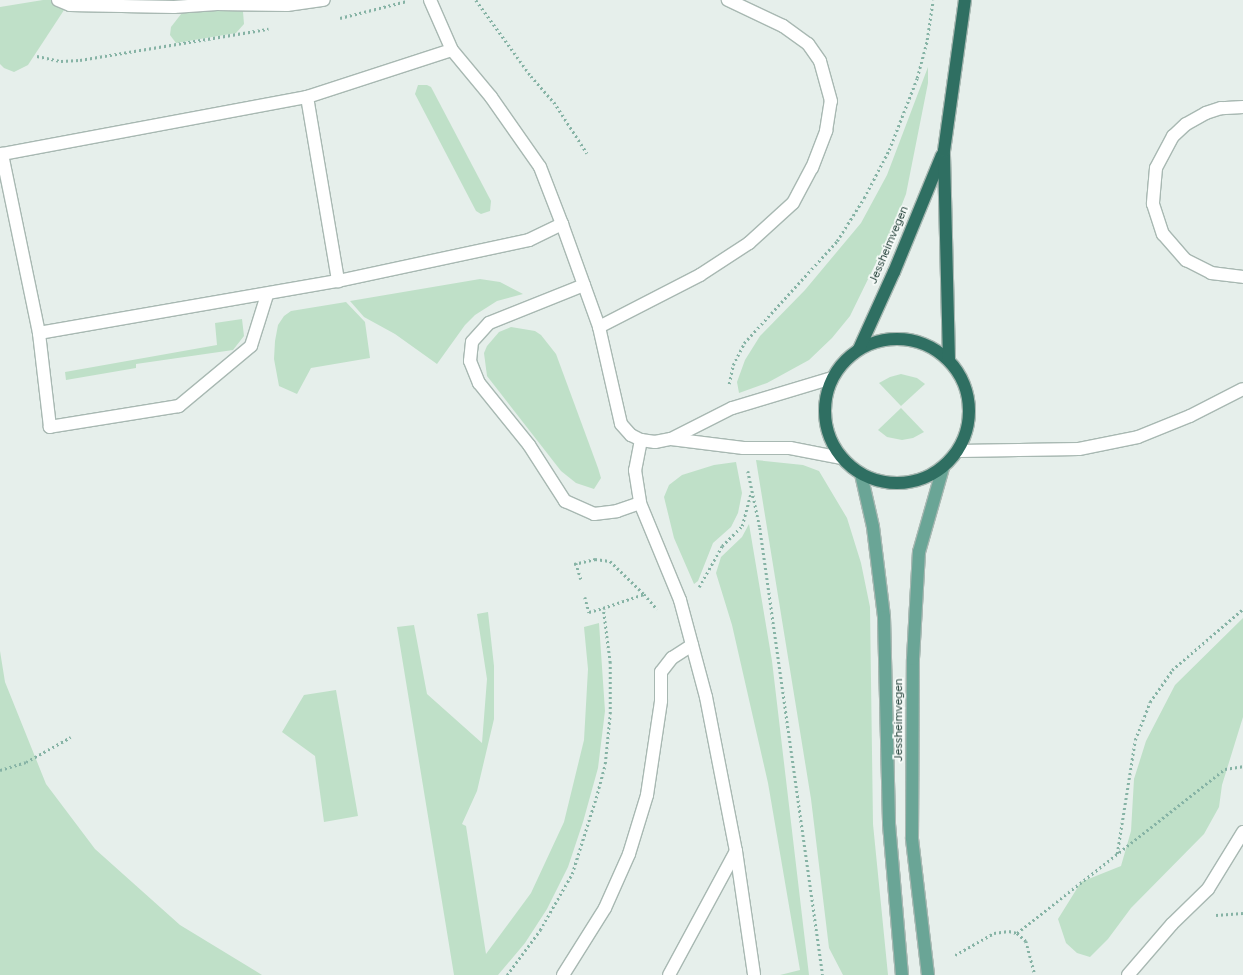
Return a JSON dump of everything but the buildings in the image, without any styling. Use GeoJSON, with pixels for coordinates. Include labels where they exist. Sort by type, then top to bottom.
{"type":"FeatureCollection","features":[{"type":"Feature","properties":{"kind":"highway","name":"Jessheimvegen"},"geometry":{"type":"LineString","coordinates":[[949,360],[944,151],[965,0]]}},
{"type":"Feature","properties":{"kind":"highway","name":"Jessheimvegen"},"geometry":{"type":"LineString","coordinates":[[859,349],[894,272],[944,151]]}},
{"type":"Feature","properties":{"kind":"highway"},"geometry":{"type":"LineString","coordinates":[[906,338],[929,346],[949,360],[962,378],[970,402],[968,427],[959,451],[943,468],[925,479],[904,484],[882,482],[861,474],[842,458],[828,434],[824,405],[832,378],[843,362],[859,349],[881,340],[906,338]]}},
{"type":"Feature","properties":{"kind":"main road","name":"Jessheimvegen"},"geometry":{"type":"LineString","coordinates":[[928,975],[912,838],[913,659],[919,552],[943,468]]}},
{"type":"Feature","properties":{"kind":"main road","name":"Jessheimvegen"},"geometry":{"type":"LineString","coordinates":[[861,474],[873,527],[884,617],[890,824],[902,975]]}},
{"type":"Feature","properties":{"kind":"street"},"geometry":{"type":"LineString","coordinates":[[58,0],[70,5],[166,7],[217,4],[287,5],[324,0]]}},
{"type":"Feature","properties":{"kind":"street"},"geometry":{"type":"LineString","coordinates":[[430,0],[452,50],[491,98],[540,167],[599,326],[621,424],[631,435],[641,440],[655,442],[671,439],[732,408],[832,378]]}},
{"type":"Feature","properties":{"kind":"street"},"geometry":{"type":"LineString","coordinates":[[599,326],[700,275],[749,243],[793,203],[812,168],[826,131],[831,101],[820,61],[808,44],[783,26],[728,0]]}},
{"type":"Feature","properties":{"kind":"street"},"geometry":{"type":"LineString","coordinates":[[266,295],[251,346],[179,406],[50,427],[39,334],[2,154],[307,97],[452,50]]}},
{"type":"Feature","properties":{"kind":"street"},"geometry":{"type":"LineString","coordinates":[[307,97],[338,281]]}},
{"type":"Feature","properties":{"kind":"street"},"geometry":{"type":"LineString","coordinates":[[1243,107],[1221,108],[1206,113],[1186,124],[1173,136],[1156,168],[1153,197],[1156,218],[1164,234],[1186,260],[1211,273],[1243,277]]}},
{"type":"Feature","properties":{"kind":"street"},"geometry":{"type":"LineString","coordinates":[[39,334],[266,295],[338,281],[528,240],[562,224]]}},
{"type":"Feature","properties":{"kind":"street"},"geometry":{"type":"LineString","coordinates":[[584,285],[489,323],[472,342],[470,361],[479,383],[529,445],[565,501],[594,514],[617,511],[640,503]]}},
{"type":"Feature","properties":{"kind":"street"},"geometry":{"type":"LineString","coordinates":[[959,451],[1079,450],[1138,437],[1190,416],[1243,389]]}},
{"type":"Feature","properties":{"kind":"street"},"geometry":{"type":"LineString","coordinates":[[671,439],[743,448],[790,448],[842,458]]}},
{"type":"Feature","properties":{"kind":"street"},"geometry":{"type":"LineString","coordinates":[[641,440],[635,470],[640,503],[680,600],[706,697],[736,851],[754,975]]}},
{"type":"Feature","properties":{"kind":"street"},"geometry":{"type":"LineString","coordinates":[[563,975],[605,908],[629,854],[647,795],[660,701],[661,672],[672,658],[692,645]]}},
{"type":"Feature","properties":{"kind":"street"},"geometry":{"type":"LineString","coordinates":[[1128,975],[1172,924],[1208,889],[1243,832]]}},
{"type":"Feature","properties":{"kind":"street"},"geometry":{"type":"LineString","coordinates":[[670,975],[736,851]]}},
{"type":"Feature","properties":{"kind":"path"},"geometry":{"type":"LineString","coordinates":[[334,19],[410,0]]}},
{"type":"Feature","properties":{"kind":"path"},"geometry":{"type":"LineString","coordinates":[[476,0],[531,76],[554,102],[587,153]]}},
{"type":"Feature","properties":{"kind":"path"},"geometry":{"type":"LineString","coordinates":[[729,389],[734,365],[744,343],[838,241],[864,198],[889,150],[917,78],[927,40],[933,0]]}},
{"type":"Feature","properties":{"kind":"path"},"geometry":{"type":"LineString","coordinates":[[37,56],[61,61],[80,60],[272,29]]}},
{"type":"Feature","properties":{"kind":"path"},"geometry":{"type":"LineString","coordinates":[[746,464],[760,528],[823,975]]}},
{"type":"Feature","properties":{"kind":"path"},"geometry":{"type":"LineString","coordinates":[[696,591],[706,579],[722,546],[742,526],[748,510],[752,490]]}},
{"type":"Feature","properties":{"kind":"path"},"geometry":{"type":"LineString","coordinates":[[581,579],[575,564],[596,559],[610,561],[658,609]]}},
{"type":"Feature","properties":{"kind":"path"},"geometry":{"type":"LineString","coordinates":[[585,597],[589,612],[644,594]]}},
{"type":"Feature","properties":{"kind":"path"},"geometry":{"type":"LineString","coordinates":[[507,975],[540,930],[572,874],[605,764],[610,714],[610,663],[602,608]]}},
{"type":"Feature","properties":{"kind":"path"},"geometry":{"type":"LineString","coordinates":[[1117,854],[1135,740],[1150,702],[1172,670],[1243,609]]}},
{"type":"Feature","properties":{"kind":"path"},"geometry":{"type":"LineString","coordinates":[[0,770],[26,762],[71,737]]}},
{"type":"Feature","properties":{"kind":"path"},"geometry":{"type":"LineString","coordinates":[[1017,933],[1225,769],[1243,766]]}},
{"type":"Feature","properties":{"kind":"path"},"geometry":{"type":"LineString","coordinates":[[955,955],[994,934],[1003,931],[1017,933],[1029,947],[1035,975]]}},
{"type":"Feature","properties":{"kind":"green space"},"geometry":{"type":"Polygon","coordinates":[[[43,0],[66,0],[66,7],[28,65],[14,72],[4,68],[0,64],[0,7],[43,0]]]}},
{"type":"Feature","properties":{"kind":"green space"},"geometry":{"type":"Polygon","coordinates":[[[192,0],[242,0],[244,24],[236,33],[176,43],[170,35],[171,27],[192,0]]]}},
{"type":"Feature","properties":{"kind":"green space"},"geometry":{"type":"Polygon","coordinates":[[[928,67],[928,83],[906,194],[892,230],[850,316],[832,338],[809,360],[767,383],[739,393],[737,382],[745,360],[760,336],[805,290],[861,223],[887,175],[928,67]]]}},
{"type":"Feature","properties":{"kind":"green space"},"geometry":{"type":"Polygon","coordinates":[[[418,85],[427,85],[431,87],[491,201],[490,211],[481,214],[476,211],[415,94],[418,85]]]}},
{"type":"Feature","properties":{"kind":"green space"},"geometry":{"type":"Polygon","coordinates":[[[480,279],[500,282],[523,294],[497,301],[475,315],[465,325],[437,364],[395,334],[364,317],[350,301],[480,279]]]}},
{"type":"Feature","properties":{"kind":"green space"},"geometry":{"type":"Polygon","coordinates":[[[346,302],[365,322],[370,358],[311,368],[297,394],[279,386],[274,359],[275,341],[278,325],[284,316],[291,311],[346,302]]]}},
{"type":"Feature","properties":{"kind":"green space"},"geometry":{"type":"Polygon","coordinates":[[[242,319],[244,336],[233,350],[136,364],[136,368],[66,380],[65,372],[217,345],[215,323],[242,319]]]}},
{"type":"Feature","properties":{"kind":"green space"},"geometry":{"type":"Polygon","coordinates":[[[511,327],[535,331],[541,335],[556,354],[601,478],[594,489],[576,483],[561,471],[487,376],[484,353],[487,346],[499,332],[511,327]]]}},
{"type":"Feature","properties":{"kind":"green space"},"geometry":{"type":"Polygon","coordinates":[[[901,374],[917,378],[925,384],[901,406],[879,383],[890,377],[901,374]]]}},
{"type":"Feature","properties":{"kind":"green space"},"geometry":{"type":"Polygon","coordinates":[[[901,408],[924,432],[913,438],[902,440],[887,437],[878,430],[901,408]]]}},
{"type":"Feature","properties":{"kind":"green space"},"geometry":{"type":"Polygon","coordinates":[[[756,460],[803,465],[819,471],[847,518],[861,563],[870,607],[873,824],[888,975],[843,975],[829,948],[811,799],[756,460]]]}},
{"type":"Feature","properties":{"kind":"green space"},"geometry":{"type":"Polygon","coordinates":[[[736,462],[742,493],[738,513],[731,527],[713,543],[698,581],[694,584],[674,538],[664,497],[669,485],[682,475],[714,465],[736,462]]]}},
{"type":"Feature","properties":{"kind":"green space"},"geometry":{"type":"Polygon","coordinates":[[[749,524],[772,661],[809,975],[780,975],[800,970],[768,783],[732,625],[716,573],[721,557],[742,537],[749,524]]]}},
{"type":"Feature","properties":{"kind":"green space"},"geometry":{"type":"Polygon","coordinates":[[[488,612],[494,666],[494,719],[477,791],[462,824],[466,826],[486,954],[531,893],[564,822],[584,740],[588,669],[584,627],[599,623],[605,711],[598,768],[583,822],[568,867],[547,909],[525,943],[498,975],[454,975],[397,627],[414,625],[427,694],[482,743],[487,679],[477,614],[488,612]]]}},
{"type":"Feature","properties":{"kind":"green space"},"geometry":{"type":"Polygon","coordinates":[[[1243,618],[1243,717],[1222,785],[1219,807],[1204,834],[1131,908],[1108,939],[1090,957],[1077,953],[1066,943],[1058,919],[1081,882],[1121,866],[1131,831],[1134,779],[1146,741],[1175,685],[1243,618]]]}},
{"type":"Feature","properties":{"kind":"green space"},"geometry":{"type":"Polygon","coordinates":[[[0,651],[5,682],[46,784],[95,849],[180,925],[262,975],[0,975],[0,651]]]}},
{"type":"Feature","properties":{"kind":"green space"},"geometry":{"type":"Polygon","coordinates":[[[336,690],[358,816],[324,822],[315,756],[282,732],[304,695],[336,690]]]}}]}
